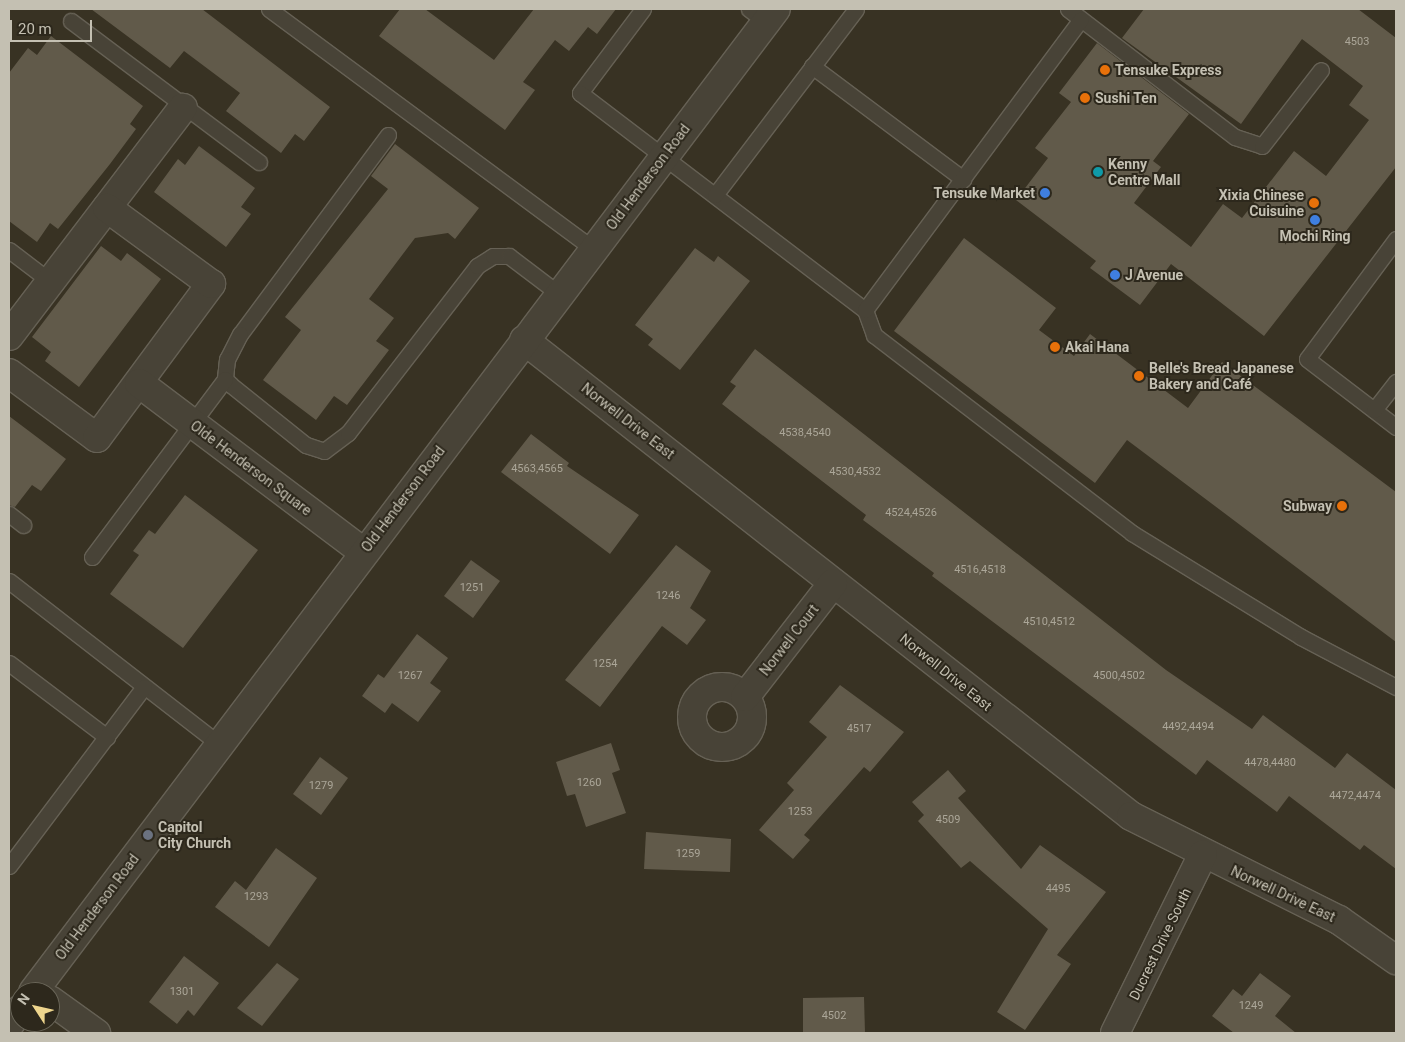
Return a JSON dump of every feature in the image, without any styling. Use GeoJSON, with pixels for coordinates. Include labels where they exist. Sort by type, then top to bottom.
{"type":"FeatureCollection","features":[{"type":"Feature","properties":{"kind":"street","name":"Old Henderson Road"},"geometry":{"type":"LineString","coordinates":[[47,982],[218,742],[664,156],[764,13]]}},
{"type":"Feature","properties":{"kind":"street"},"geometry":{"type":"LineString","coordinates":[[9,336],[183,108]]}},
{"type":"Feature","properties":{"kind":"street"},"geometry":{"type":"LineString","coordinates":[[9,373],[97,438],[211,284],[107,208]]}},
{"type":"Feature","properties":{"kind":"street","name":"Norwell Drive East"},"geometry":{"type":"LineString","coordinates":[[524,340],[1131,816],[1203,854],[1339,920],[1396,960]]}},
{"type":"Feature","properties":{"kind":"street","name":"Olde Henderson Square"},"geometry":{"type":"LineString","coordinates":[[139,383],[363,552]]}},
{"type":"Feature","properties":{"kind":"street","name":"Norwell Court"},"geometry":{"type":"LineString","coordinates":[[745,697],[833,582]]}},
{"type":"Feature","properties":{"kind":"street","name":"Ducrest Drive South"},"geometry":{"type":"LineString","coordinates":[[1115,1033],[1203,854]]}},
{"type":"Feature","properties":{"kind":"street"},"geometry":{"type":"LineString","coordinates":[[60,1011],[96,1033]]}},
{"type":"Feature","properties":{"kind":"lane"},"geometry":{"type":"LineString","coordinates":[[269,9],[593,250]]}},
{"type":"Feature","properties":{"kind":"lane"},"geometry":{"type":"LineString","coordinates":[[643,9],[580,93],[865,310],[874,335],[1132,533],[1301,637],[1396,687]]}},
{"type":"Feature","properties":{"kind":"lane"},"geometry":{"type":"LineString","coordinates":[[715,195],[856,9]]}},
{"type":"Feature","properties":{"kind":"lane"},"geometry":{"type":"LineString","coordinates":[[1068,9],[1235,137],[1262,146],[1321,70]]}},
{"type":"Feature","properties":{"kind":"lane"},"geometry":{"type":"LineString","coordinates":[[865,310],[1081,19]]}},
{"type":"Feature","properties":{"kind":"lane"},"geometry":{"type":"LineString","coordinates":[[71,21],[183,108],[259,162]]}},
{"type":"Feature","properties":{"kind":"lane"},"geometry":{"type":"LineString","coordinates":[[812,66],[963,179]]}},
{"type":"Feature","properties":{"kind":"lane"},"geometry":{"type":"LineString","coordinates":[[92,557],[194,424],[225,379],[227,359],[240,334],[388,135]]}},
{"type":"Feature","properties":{"kind":"lane"},"geometry":{"type":"LineString","coordinates":[[1396,239],[1307,358],[1396,427]]}},
{"type":"Feature","properties":{"kind":"lane"},"geometry":{"type":"LineString","coordinates":[[9,250],[51,282]]}},
{"type":"Feature","properties":{"kind":"lane"},"geometry":{"type":"LineString","coordinates":[[225,379],[306,445],[324,451],[348,433],[477,266],[493,256],[509,256],[559,294]]}},
{"type":"Feature","properties":{"kind":"lane"},"geometry":{"type":"LineString","coordinates":[[1374,410],[1396,382]]}},
{"type":"Feature","properties":{"kind":"lane"},"geometry":{"type":"LineString","coordinates":[[9,514],[23,524]]}},
{"type":"Feature","properties":{"kind":"lane"},"geometry":{"type":"LineString","coordinates":[[9,581],[144,687],[218,742]]}},
{"type":"Feature","properties":{"kind":"lane"},"geometry":{"type":"LineString","coordinates":[[9,663],[107,737]]}},
{"type":"Feature","properties":{"kind":"lane"},"geometry":{"type":"LineString","coordinates":[[9,866],[144,687]]}},
{"type":"Feature","properties":{"kind":"building"},"geometry":{"type":"Polygon","coordinates":[[[91,9],[202,9],[330,107],[304,141],[295,134],[281,153],[226,111],[240,93],[184,51],[170,68],[91,9]]]}},
{"type":"Feature","properties":{"kind":"building"},"geometry":{"type":"Polygon","coordinates":[[[400,9],[425,9],[494,60],[534,9],[616,9],[597,34],[588,27],[569,51],[555,40],[523,82],[535,90],[505,130],[379,36],[400,9]]]}},
{"type":"Feature","properties":{"kind":"building","name":"Kenny Centre Mall"},"geometry":{"type":"Polygon","coordinates":[[[1144,9],[1358,9],[1396,38],[1396,167],[1264,336],[1171,264],[1140,305],[1090,268],[1096,261],[1016,200],[1048,158],[1035,148],[1071,102],[1059,93],[1097,43],[1189,114],[1153,161],[1161,167],[1134,203],[1191,247],[1223,204],[1242,218],[1294,151],[1326,176],[1369,120],[1349,105],[1363,86],[1302,39],[1241,124],[1122,38],[1144,9]]]}},
{"type":"Feature","properties":{"kind":"building"},"geometry":{"type":"Polygon","coordinates":[[[51,36],[143,106],[130,124],[136,129],[110,164],[58,229],[50,223],[37,242],[9,221],[9,73],[28,48],[37,55],[51,36]]]}},
{"type":"Feature","properties":{"kind":"building"},"geometry":{"type":"Polygon","coordinates":[[[395,144],[479,208],[455,239],[448,233],[415,238],[369,299],[394,318],[376,341],[389,350],[347,405],[334,396],[316,420],[263,380],[301,330],[285,317],[388,189],[371,176],[395,144]]]}},
{"type":"Feature","properties":{"kind":"building"},"geometry":{"type":"Polygon","coordinates":[[[199,146],[255,188],[241,207],[251,214],[226,247],[154,192],[178,159],[185,165],[199,146]]]}},
{"type":"Feature","properties":{"kind":"building"},"geometry":{"type":"Polygon","coordinates":[[[964,238],[1056,308],[1039,330],[1074,356],[1090,334],[1188,408],[1222,362],[1396,492],[1396,642],[1127,440],[1095,483],[894,331],[964,238]]]}},
{"type":"Feature","properties":{"kind":"building"},"geometry":{"type":"Polygon","coordinates":[[[101,246],[121,261],[127,253],[161,279],[79,387],[45,361],[51,352],[32,337],[101,246]]]}},
{"type":"Feature","properties":{"kind":"building"},"geometry":{"type":"Polygon","coordinates":[[[695,248],[714,262],[718,256],[750,281],[680,370],[648,345],[653,339],[635,325],[695,248]]]}},
{"type":"Feature","properties":{"kind":"building"},"geometry":{"type":"Polygon","coordinates":[[[755,349],[1166,670],[1252,729],[1263,715],[1335,768],[1347,753],[1396,790],[1396,869],[1364,845],[1360,850],[1289,796],[1277,812],[1207,760],[1196,775],[932,576],[934,573],[863,520],[866,515],[722,404],[736,386],[730,382],[755,349]]]}},
{"type":"Feature","properties":{"kind":"building"},"geometry":{"type":"Polygon","coordinates":[[[9,416],[66,459],[41,491],[32,485],[15,507],[9,505],[9,416]]]}},
{"type":"Feature","properties":{"kind":"building"},"geometry":{"type":"Polygon","coordinates":[[[531,434],[569,463],[567,466],[639,515],[610,554],[501,472],[531,434]]]}},
{"type":"Feature","properties":{"kind":"building"},"geometry":{"type":"Polygon","coordinates":[[[185,495],[258,550],[183,648],[110,594],[139,555],[133,551],[149,530],[155,534],[185,495]]]}},
{"type":"Feature","properties":{"kind":"building"},"geometry":{"type":"Polygon","coordinates":[[[676,545],[711,571],[690,608],[706,620],[687,645],[662,626],[600,707],[565,680],[676,545]]]}},
{"type":"Feature","properties":{"kind":"building"},"geometry":{"type":"Polygon","coordinates":[[[471,560],[500,581],[473,618],[444,596],[471,560]]]}},
{"type":"Feature","properties":{"kind":"building"},"geometry":{"type":"Polygon","coordinates":[[[417,634],[448,658],[430,683],[441,691],[418,722],[392,703],[385,713],[362,696],[378,674],[384,678],[417,634]]]}},
{"type":"Feature","properties":{"kind":"building"},"geometry":{"type":"Polygon","coordinates":[[[840,685],[904,732],[870,772],[864,767],[804,835],[810,840],[793,859],[759,830],[794,790],[787,783],[827,737],[809,722],[840,685]]]}},
{"type":"Feature","properties":{"kind":"building"},"geometry":{"type":"Polygon","coordinates":[[[611,743],[620,770],[612,773],[626,813],[586,827],[575,794],[567,796],[556,762],[611,743]]]}},
{"type":"Feature","properties":{"kind":"building"},"geometry":{"type":"Polygon","coordinates":[[[320,757],[348,778],[321,815],[293,794],[320,757]]]}},
{"type":"Feature","properties":{"kind":"building"},"geometry":{"type":"Polygon","coordinates":[[[948,770],[966,791],[958,798],[1021,869],[1040,845],[1106,892],[1057,955],[1071,964],[1025,1030],[997,1012],[1048,929],[970,861],[961,868],[918,821],[924,815],[912,802],[948,770]]]}},
{"type":"Feature","properties":{"kind":"building"},"geometry":{"type":"Polygon","coordinates":[[[646,832],[731,839],[730,872],[644,869],[646,832]]]}},
{"type":"Feature","properties":{"kind":"building"},"geometry":{"type":"Polygon","coordinates":[[[276,848],[317,878],[269,947],[215,907],[235,881],[246,890],[276,848]]]}},
{"type":"Feature","properties":{"kind":"building"},"geometry":{"type":"Polygon","coordinates":[[[184,956],[219,983],[194,1016],[188,1010],[177,1024],[149,1002],[184,956]]]}},
{"type":"Feature","properties":{"kind":"building"},"geometry":{"type":"Polygon","coordinates":[[[277,963],[299,979],[262,1026],[237,1008],[277,963]]]}},
{"type":"Feature","properties":{"kind":"building"},"geometry":{"type":"Polygon","coordinates":[[[1260,973],[1291,996],[1275,1016],[1296,1033],[1234,1033],[1212,1016],[1233,989],[1242,996],[1260,973]]]}},
{"type":"Feature","properties":{"kind":"building"},"geometry":{"type":"Polygon","coordinates":[[[864,997],[865,1033],[803,1033],[803,998],[864,997]]]}},
{"type":"Feature","properties":{"kind":"place","name":"Tensuke Express"},"geometry":{"type":"Point","coordinates":[1105,70]}},
{"type":"Feature","properties":{"kind":"place","name":"Sushi Ten"},"geometry":{"type":"Point","coordinates":[1085,98]}},
{"type":"Feature","properties":{"kind":"place","name":"Kenny Centre Mall"},"geometry":{"type":"Point","coordinates":[1098,172]}},
{"type":"Feature","properties":{"kind":"place","name":"Tensuke Market"},"geometry":{"type":"Point","coordinates":[1045,193]}},
{"type":"Feature","properties":{"kind":"place","name":"Xixia Chinese Cuisuine"},"geometry":{"type":"Point","coordinates":[1314,203]}},
{"type":"Feature","properties":{"kind":"place","name":"Mochi Ring"},"geometry":{"type":"Point","coordinates":[1315,220]}},
{"type":"Feature","properties":{"kind":"place","name":"J Avenue"},"geometry":{"type":"Point","coordinates":[1115,275]}},
{"type":"Feature","properties":{"kind":"place","name":"Akai Hana"},"geometry":{"type":"Point","coordinates":[1055,347]}},
{"type":"Feature","properties":{"kind":"place","name":"Belle's Bread Japanese Bakery and Café"},"geometry":{"type":"Point","coordinates":[1139,376]}},
{"type":"Feature","properties":{"kind":"place","name":"Subway"},"geometry":{"type":"Point","coordinates":[1342,506]}},
{"type":"Feature","properties":{"kind":"place","name":"Capitol City Church"},"geometry":{"type":"Point","coordinates":[148,835]}}]}
